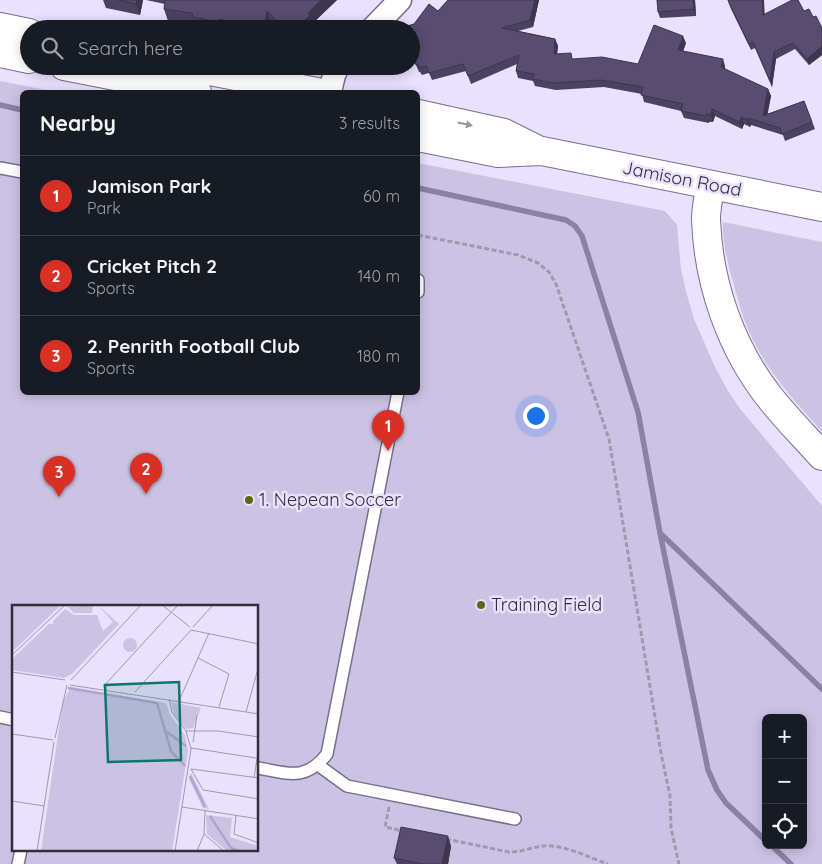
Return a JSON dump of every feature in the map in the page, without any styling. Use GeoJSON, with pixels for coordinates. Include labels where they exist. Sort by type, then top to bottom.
{"type":"FeatureCollection","features":[{"type":"Feature","properties":{"kind":"main road"},"geometry":{"type":"LineString","coordinates":[[0,27],[20,32]]}},
{"type":"Feature","properties":{"kind":"main road"},"geometry":{"type":"LineString","coordinates":[[0,54],[20,57]]}},
{"type":"Feature","properties":{"kind":"main road"},"geometry":{"type":"LineString","coordinates":[[110,75],[187,90]]}},
{"type":"Feature","properties":{"kind":"main road"},"geometry":{"type":"LineString","coordinates":[[230,75],[307,90]]}},
{"type":"Feature","properties":{"kind":"main road","name":"Jamison Road"},"geometry":{"type":"LineString","coordinates":[[420,114],[504,133],[542,151],[821,205]]}},
{"type":"Feature","properties":{"kind":"main road","name":"Jamison Road"},"geometry":{"type":"LineString","coordinates":[[420,137],[498,153],[542,151]]}},
{"type":"Feature","properties":{"kind":"main road"},"geometry":{"type":"LineString","coordinates":[[710,185],[706,217],[709,252],[722,307],[739,351],[771,399],[822,456]]}},
{"type":"Feature","properties":{"kind":"street"},"geometry":{"type":"LineString","coordinates":[[381,20],[400,0]]}},
{"type":"Feature","properties":{"kind":"street"},"geometry":{"type":"LineString","coordinates":[[330,90],[334,75]]}},
{"type":"Feature","properties":{"kind":"lane"},"geometry":{"type":"LineString","coordinates":[[0,168],[20,172]]}},
{"type":"Feature","properties":{"kind":"lane"},"geometry":{"type":"LineString","coordinates":[[259,768],[292,774],[307,771],[318,765],[327,754],[397,395]]}},
{"type":"Feature","properties":{"kind":"lane"},"geometry":{"type":"LineString","coordinates":[[318,765],[347,786],[515,819]]}},
{"type":"Feature","properties":{"kind":"path"},"geometry":{"type":"LineString","coordinates":[[420,235],[518,255],[538,263],[549,272],[556,284],[608,440],[660,753],[670,796],[671,828],[679,864]]}},
{"type":"Feature","properties":{"kind":"path"},"geometry":{"type":"LineString","coordinates":[[391,794],[385,827],[404,831]]}},
{"type":"Feature","properties":{"kind":"path"},"geometry":{"type":"LineString","coordinates":[[442,839],[509,852],[519,852],[545,846],[561,848],[608,864]]}},
{"type":"Feature","properties":{"kind":"shaded area"},"geometry":{"type":"Polygon","coordinates":[[[0,81],[47,90],[20,90],[20,395],[420,395],[420,163],[665,211],[677,225],[681,270],[687,295],[694,319],[715,367],[741,410],[822,506],[822,864],[0,864],[0,81]]]}},
{"type":"Feature","properties":{"kind":"shaded area"},"geometry":{"type":"Polygon","coordinates":[[[723,222],[822,242],[822,432],[767,365],[749,333],[728,264],[723,222]]]}},
{"type":"Feature","properties":{"kind":"building"},"geometry":{"type":"Polygon","coordinates":[[[118,0],[137,0],[136,4],[118,0]]]}},
{"type":"Feature","properties":{"kind":"building"},"geometry":{"type":"Polygon","coordinates":[[[165,0],[321,0],[308,13],[310,15],[305,20],[276,20],[267,11],[266,20],[209,20],[193,17],[192,13],[164,9],[165,0]]]}},
{"type":"Feature","properties":{"kind":"building"},"geometry":{"type":"Polygon","coordinates":[[[448,0],[535,0],[530,20],[502,28],[555,39],[554,54],[571,53],[572,59],[602,57],[638,64],[654,25],[683,36],[678,50],[723,59],[721,67],[768,89],[763,116],[804,101],[812,122],[782,134],[780,128],[742,117],[739,122],[712,109],[711,115],[707,114],[706,116],[681,111],[683,104],[641,95],[643,87],[601,80],[553,83],[533,79],[534,74],[516,71],[519,55],[468,76],[463,64],[429,73],[427,66],[420,68],[420,20],[417,20],[429,4],[438,11],[448,0]]]}},
{"type":"Feature","properties":{"kind":"building"},"geometry":{"type":"Polygon","coordinates":[[[657,0],[693,0],[694,9],[658,12],[657,0]]]}},
{"type":"Feature","properties":{"kind":"building"},"geometry":{"type":"Polygon","coordinates":[[[728,0],[762,0],[763,15],[792,0],[798,0],[804,11],[809,9],[813,17],[816,16],[822,28],[822,46],[807,59],[793,43],[774,52],[770,81],[753,42],[749,44],[728,0]]]}},
{"type":"Feature","properties":{"kind":"building"},"geometry":{"type":"Polygon","coordinates":[[[401,827],[448,836],[442,864],[424,864],[394,858],[401,827]]]}},
{"type":"Feature","properties":{"kind":"waterway"},"geometry":{"type":"LineString","coordinates":[[0,105],[20,110]]}},
{"type":"Feature","properties":{"kind":"waterway"},"geometry":{"type":"LineString","coordinates":[[420,188],[566,220],[575,226],[582,236],[638,412],[660,533],[708,770],[717,790],[726,803],[762,837]]}},
{"type":"Feature","properties":{"kind":"waterway"},"geometry":{"type":"LineString","coordinates":[[660,533],[822,689]]}},
{"type":"Feature","properties":{"kind":"waterway"},"geometry":{"type":"LineString","coordinates":[[775,849],[791,864]]}},
{"type":"Feature","properties":{"kind":"place","name":"Jamison Park"},"geometry":{"type":"Point","coordinates":[388,451]}},
{"type":"Feature","properties":{"kind":"place","name":"Cricket Pitch 2"},"geometry":{"type":"Point","coordinates":[146,494]}},
{"type":"Feature","properties":{"kind":"place","name":"2. Penrith Football Club"},"geometry":{"type":"Point","coordinates":[59,497]}},
{"type":"Feature","properties":{"kind":"place","name":"1. Nepean Soccer"},"geometry":{"type":"Point","coordinates":[249,500]}},
{"type":"Feature","properties":{"kind":"place","name":"Training Field"},"geometry":{"type":"Point","coordinates":[481,605]}}]}
